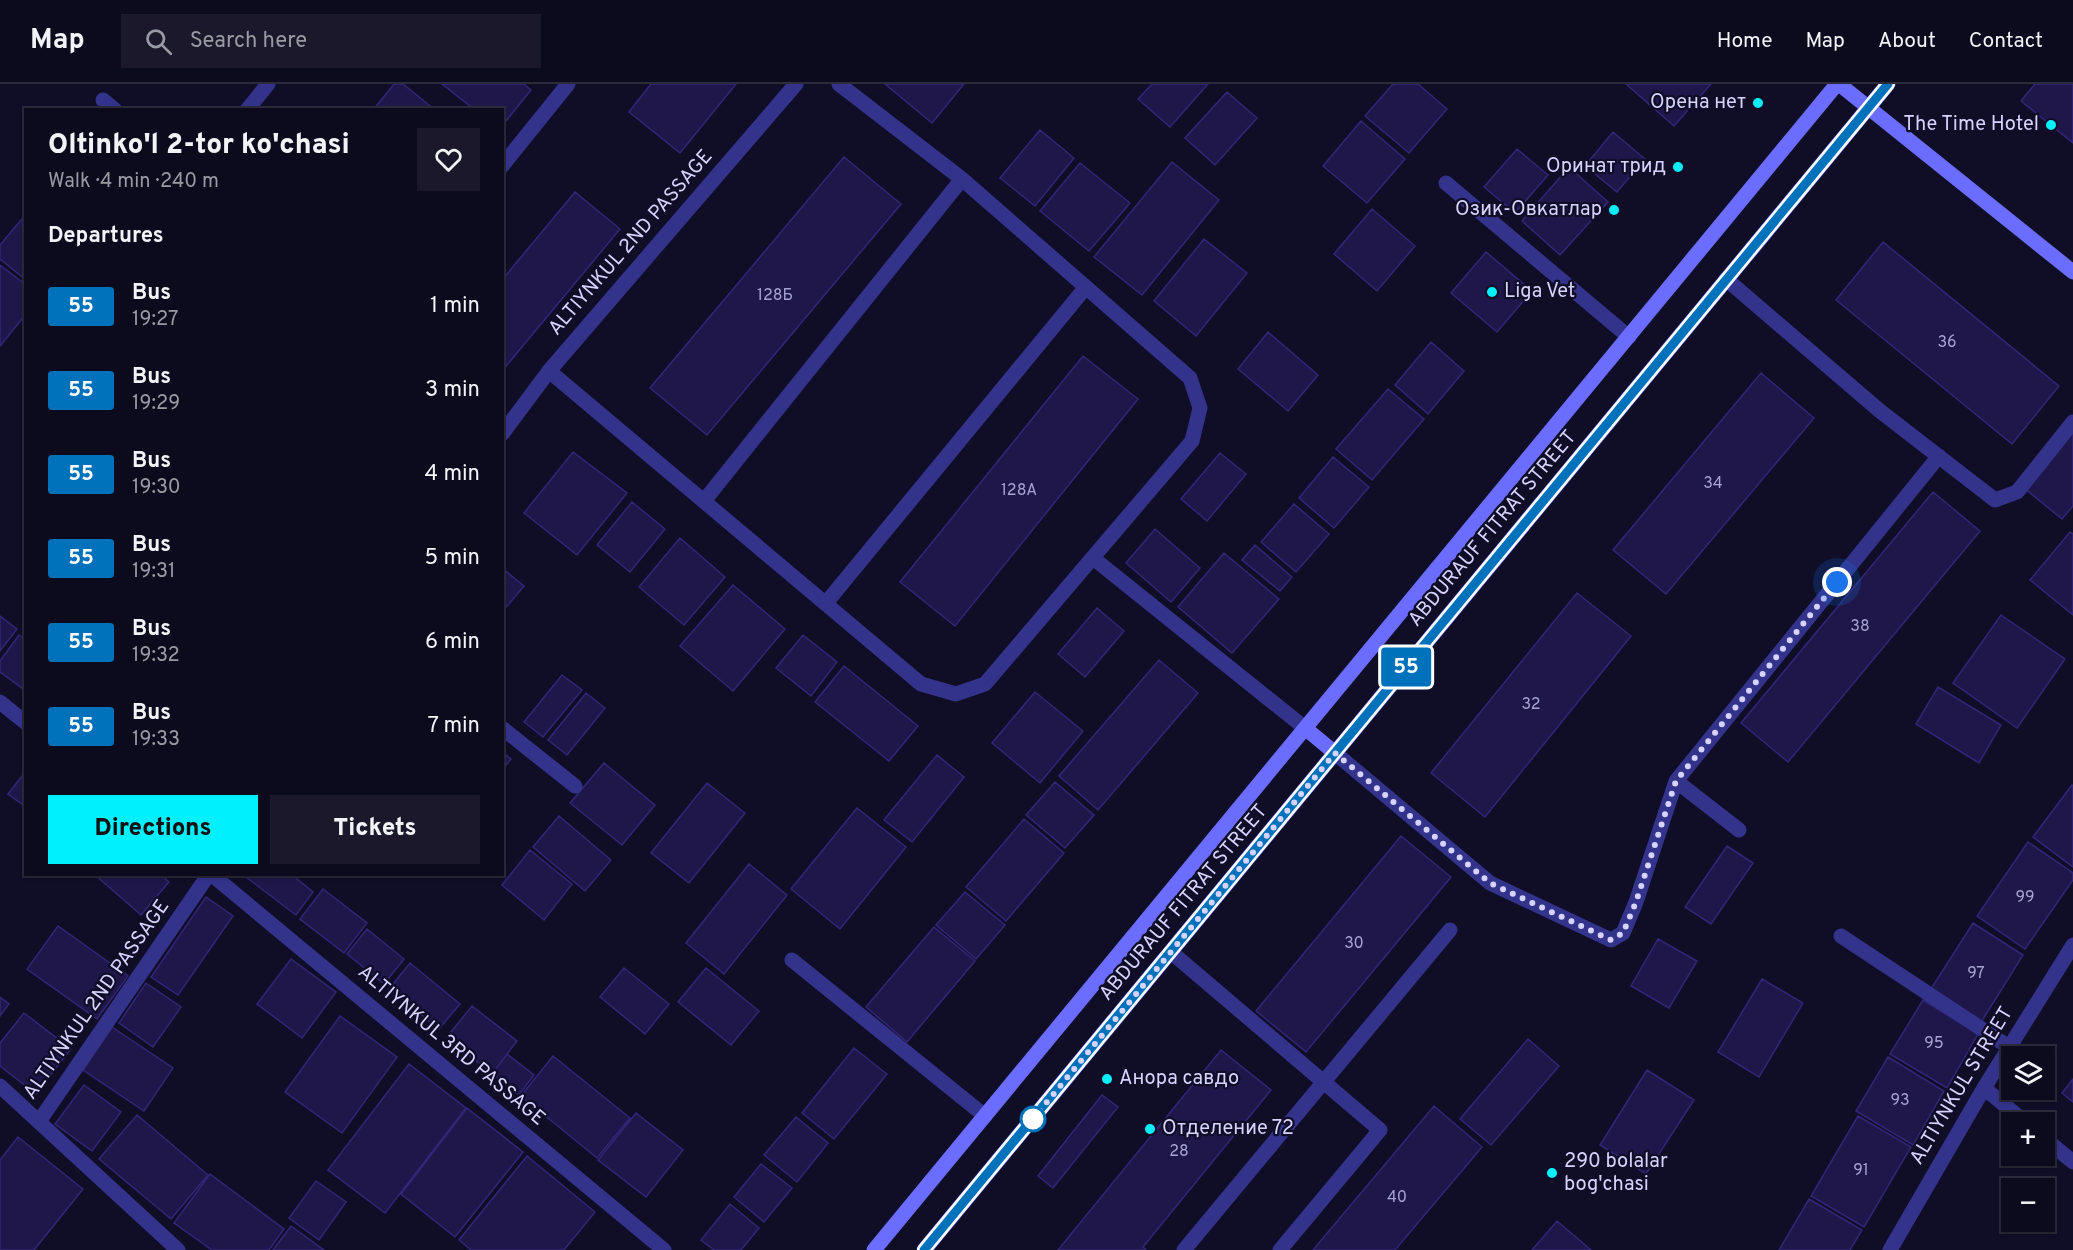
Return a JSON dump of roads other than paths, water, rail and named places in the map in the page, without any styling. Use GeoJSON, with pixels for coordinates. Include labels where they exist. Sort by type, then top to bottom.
{"type":"FeatureCollection","features":[{"type":"Feature","properties":{"kind":"main road"},"geometry":{"type":"LineString","coordinates":[[1838,84],[2073,272]]}},
{"type":"Feature","properties":{"kind":"main road","name":"ABDURAUF FITRAT STREET"},"geometry":{"type":"LineString","coordinates":[[874,1250],[1838,84]]}},
{"type":"Feature","properties":{"kind":"main road","name":"ABDURAUF FITRAT STREET"},"geometry":{"type":"LineString","coordinates":[[924,1250],[1888,84]]}},
{"type":"Feature","properties":{"kind":"main road"},"geometry":{"type":"LineString","coordinates":[[1305,728],[1335,753]]}},
{"type":"Feature","properties":{"kind":"street"},"geometry":{"type":"LineString","coordinates":[[249,108],[268,84]]}},
{"type":"Feature","properties":{"kind":"street"},"geometry":{"type":"LineString","coordinates":[[504,164],[568,84]]}},
{"type":"Feature","properties":{"kind":"street","name":"ALTIYNKUL 2ND PASSAGE"},"geometry":{"type":"LineString","coordinates":[[504,431],[549,371],[796,84]]}},
{"type":"Feature","properties":{"kind":"street"},"geometry":{"type":"LineString","coordinates":[[549,371],[921,684],[956,694],[985,684],[1192,441],[1200,408],[1190,378],[962,179],[838,84]]}},
{"type":"Feature","properties":{"kind":"street"},"geometry":{"type":"LineString","coordinates":[[704,501],[962,179]]}},
{"type":"Feature","properties":{"kind":"street"},"geometry":{"type":"LineString","coordinates":[[1446,183],[1629,337]]}},
{"type":"Feature","properties":{"kind":"street"},"geometry":{"type":"LineString","coordinates":[[1726,279],[1880,411],[1995,500],[2017,492],[2073,422]]}},
{"type":"Feature","properties":{"kind":"street"},"geometry":{"type":"LineString","coordinates":[[826,603],[1086,287]]}},
{"type":"Feature","properties":{"kind":"street"},"geometry":{"type":"LineString","coordinates":[[1335,753],[1490,883],[1611,940],[1623,933],[1636,902],[1676,781],[1939,456]]}},
{"type":"Feature","properties":{"kind":"street"},"geometry":{"type":"LineString","coordinates":[[1094,558],[1305,728]]}},
{"type":"Feature","properties":{"kind":"street"},"geometry":{"type":"LineString","coordinates":[[0,702],[24,721]]}},
{"type":"Feature","properties":{"kind":"street"},"geometry":{"type":"LineString","coordinates":[[504,730],[575,786]]}},
{"type":"Feature","properties":{"kind":"street"},"geometry":{"type":"LineString","coordinates":[[1676,781],[1739,830]]}},
{"type":"Feature","properties":{"kind":"street","name":"ALTIYNKUL 2ND PASSAGE"},"geometry":{"type":"LineString","coordinates":[[40,1120],[209,876]]}},
{"type":"Feature","properties":{"kind":"street","name":"ALTIYNKUL 3RD PASSAGE"},"geometry":{"type":"LineString","coordinates":[[212,876],[664,1250]]}},
{"type":"Feature","properties":{"kind":"street"},"geometry":{"type":"LineString","coordinates":[[1184,1250],[1450,930]]}},
{"type":"Feature","properties":{"kind":"street"},"geometry":{"type":"LineString","coordinates":[[1841,936],[2007,1046]]}},
{"type":"Feature","properties":{"kind":"street","name":"ALTIYNKUL STREET"},"geometry":{"type":"LineString","coordinates":[[2010,1046],[2073,945]]}},
{"type":"Feature","properties":{"kind":"street"},"geometry":{"type":"LineString","coordinates":[[1171,952],[1380,1130],[1280,1250]]}},
{"type":"Feature","properties":{"kind":"street"},"geometry":{"type":"LineString","coordinates":[[792,960],[985,1116]]}},
{"type":"Feature","properties":{"kind":"street","name":"ALTIYNKUL STREET"},"geometry":{"type":"LineString","coordinates":[[1890,1250],[2001,1060]]}},
{"type":"Feature","properties":{"kind":"street"},"geometry":{"type":"LineString","coordinates":[[0,1086],[40,1120],[178,1250]]}},
{"type":"Feature","properties":{"kind":"street"},"geometry":{"type":"LineString","coordinates":[[1984,1088],[2013,1112]]}},
{"type":"Feature","properties":{"kind":"street"},"geometry":{"type":"LineString","coordinates":[[2055,1147],[2073,1162]]}},
{"type":"Feature","properties":{"kind":"place","name":"Орена нет"},"geometry":{"type":"Point","coordinates":[1758,103]}},
{"type":"Feature","properties":{"kind":"place","name":"The Time Hotel"},"geometry":{"type":"Point","coordinates":[2051,125]}},
{"type":"Feature","properties":{"kind":"place","name":"Оринат трид"},"geometry":{"type":"Point","coordinates":[1678,167]}},
{"type":"Feature","properties":{"kind":"place","name":"Озик-Овкатлар"},"geometry":{"type":"Point","coordinates":[1614,210]}},
{"type":"Feature","properties":{"kind":"place","name":"Liga Vet"},"geometry":{"type":"Point","coordinates":[1492,292]}},
{"type":"Feature","properties":{"kind":"place","name":"Анора савдо"},"geometry":{"type":"Point","coordinates":[1107,1079]}},
{"type":"Feature","properties":{"kind":"place","name":"Отделение 72"},"geometry":{"type":"Point","coordinates":[1150,1129]}},
{"type":"Feature","properties":{"kind":"place","name":"290 bolalar bog'chasi"},"geometry":{"type":"Point","coordinates":[1552,1173]}}]}
